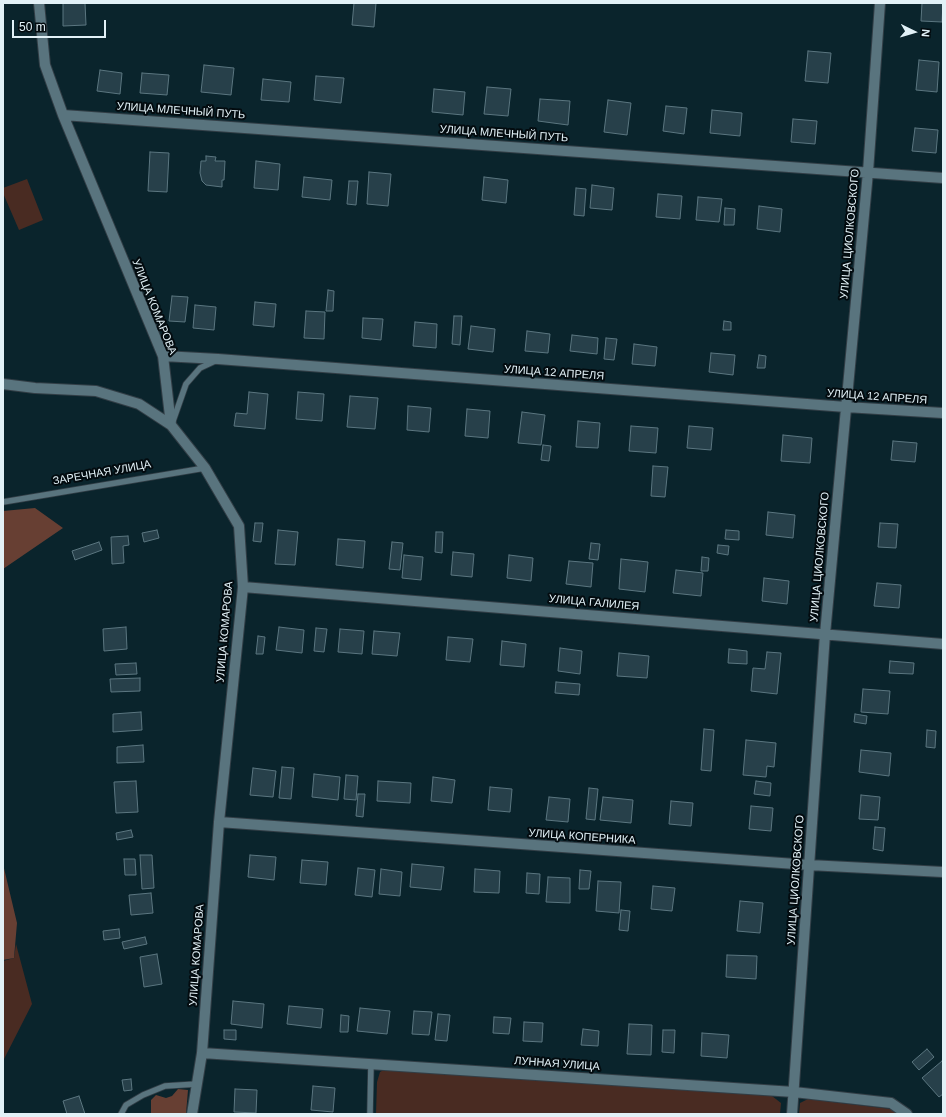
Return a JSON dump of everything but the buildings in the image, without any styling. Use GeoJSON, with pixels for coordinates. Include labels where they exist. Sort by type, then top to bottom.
{"type":"FeatureCollection","features":[{"type":"Feature","properties":{"kind":"street","name":"УЛИЦА КОМАРОВА"},"geometry":{"type":"LineString","coordinates":[[40,3],[45,65],[63,115],[163,356],[171,426],[205,468],[239,526],[243,586],[219,822],[202,1053],[192,1114]]}},
{"type":"Feature","properties":{"kind":"street","name":"УЛИЦА ЦИОЛКОВСКОГО"},"geometry":{"type":"LineString","coordinates":[[792,1114],[825,634],[868,172],[880,3]]}},
{"type":"Feature","properties":{"kind":"street","name":"УЛИЦА МЛЕЧНЫЙ ПУТЬ"},"geometry":{"type":"LineString","coordinates":[[63,115],[943,178]]}},
{"type":"Feature","properties":{"kind":"street","name":"УЛИЦА 12 АПРЕЛЯ"},"geometry":{"type":"LineString","coordinates":[[163,356],[943,413]]}},
{"type":"Feature","properties":{"kind":"street"},"geometry":{"type":"LineString","coordinates":[[3,384],[35,388],[96,391],[139,404],[171,426]]}},
{"type":"Feature","properties":{"kind":"street","name":"УЛИЦА ГАЛИЛЕЯ"},"geometry":{"type":"LineString","coordinates":[[243,586],[943,644]]}},
{"type":"Feature","properties":{"kind":"street","name":"УЛИЦА КОПЕРНИКА"},"geometry":{"type":"LineString","coordinates":[[219,822],[808,865],[943,872]]}},
{"type":"Feature","properties":{"kind":"street","name":"ЛУННАЯ УЛИЦА"},"geometry":{"type":"LineString","coordinates":[[202,1053],[794,1092],[890,1103],[907,1114]]}},
{"type":"Feature","properties":{"kind":"lane"},"geometry":{"type":"LineString","coordinates":[[171,426],[186,384],[200,368],[218,359]]}},
{"type":"Feature","properties":{"kind":"lane","name":"ЗАРЕЧНАЯ УЛИЦА"},"geometry":{"type":"LineString","coordinates":[[3,502],[205,468]]}},
{"type":"Feature","properties":{"kind":"lane"},"geometry":{"type":"LineString","coordinates":[[370,1114],[371,1063]]}},
{"type":"Feature","properties":{"kind":"lane"},"geometry":{"type":"LineString","coordinates":[[122,1114],[126,1105],[143,1095],[165,1086],[197,1084]]}},
{"type":"Feature","properties":{"kind":"shaded area"},"geometry":{"type":"Polygon","coordinates":[[[27,179],[43,220],[19,230],[3,193],[3,188],[27,179]]]}},
{"type":"Feature","properties":{"kind":"shaded area"},"geometry":{"type":"Polygon","coordinates":[[[35,508],[63,528],[3,569],[3,511],[35,508]]]}},
{"type":"Feature","properties":{"kind":"shaded area"},"geometry":{"type":"Polygon","coordinates":[[[3,864],[17,923],[14,958],[3,960],[3,864]]]}},
{"type":"Feature","properties":{"kind":"shaded area"},"geometry":{"type":"Polygon","coordinates":[[[16,944],[32,1004],[3,1061],[3,961],[14,958],[16,944]]]}},
{"type":"Feature","properties":{"kind":"shaded area"},"geometry":{"type":"Polygon","coordinates":[[[387,1068],[772,1096],[781,1103],[780,1114],[376,1114],[377,1082],[380,1072],[387,1068]]]}},
{"type":"Feature","properties":{"kind":"shaded area"},"geometry":{"type":"Polygon","coordinates":[[[178,1089],[188,1090],[186,1114],[151,1114],[151,1100],[156,1095],[166,1098],[172,1096],[178,1089]]]}},
{"type":"Feature","properties":{"kind":"shaded area"},"geometry":{"type":"Polygon","coordinates":[[[808,1099],[891,1109],[897,1114],[799,1114],[800,1103],[808,1099]]]}}]}
